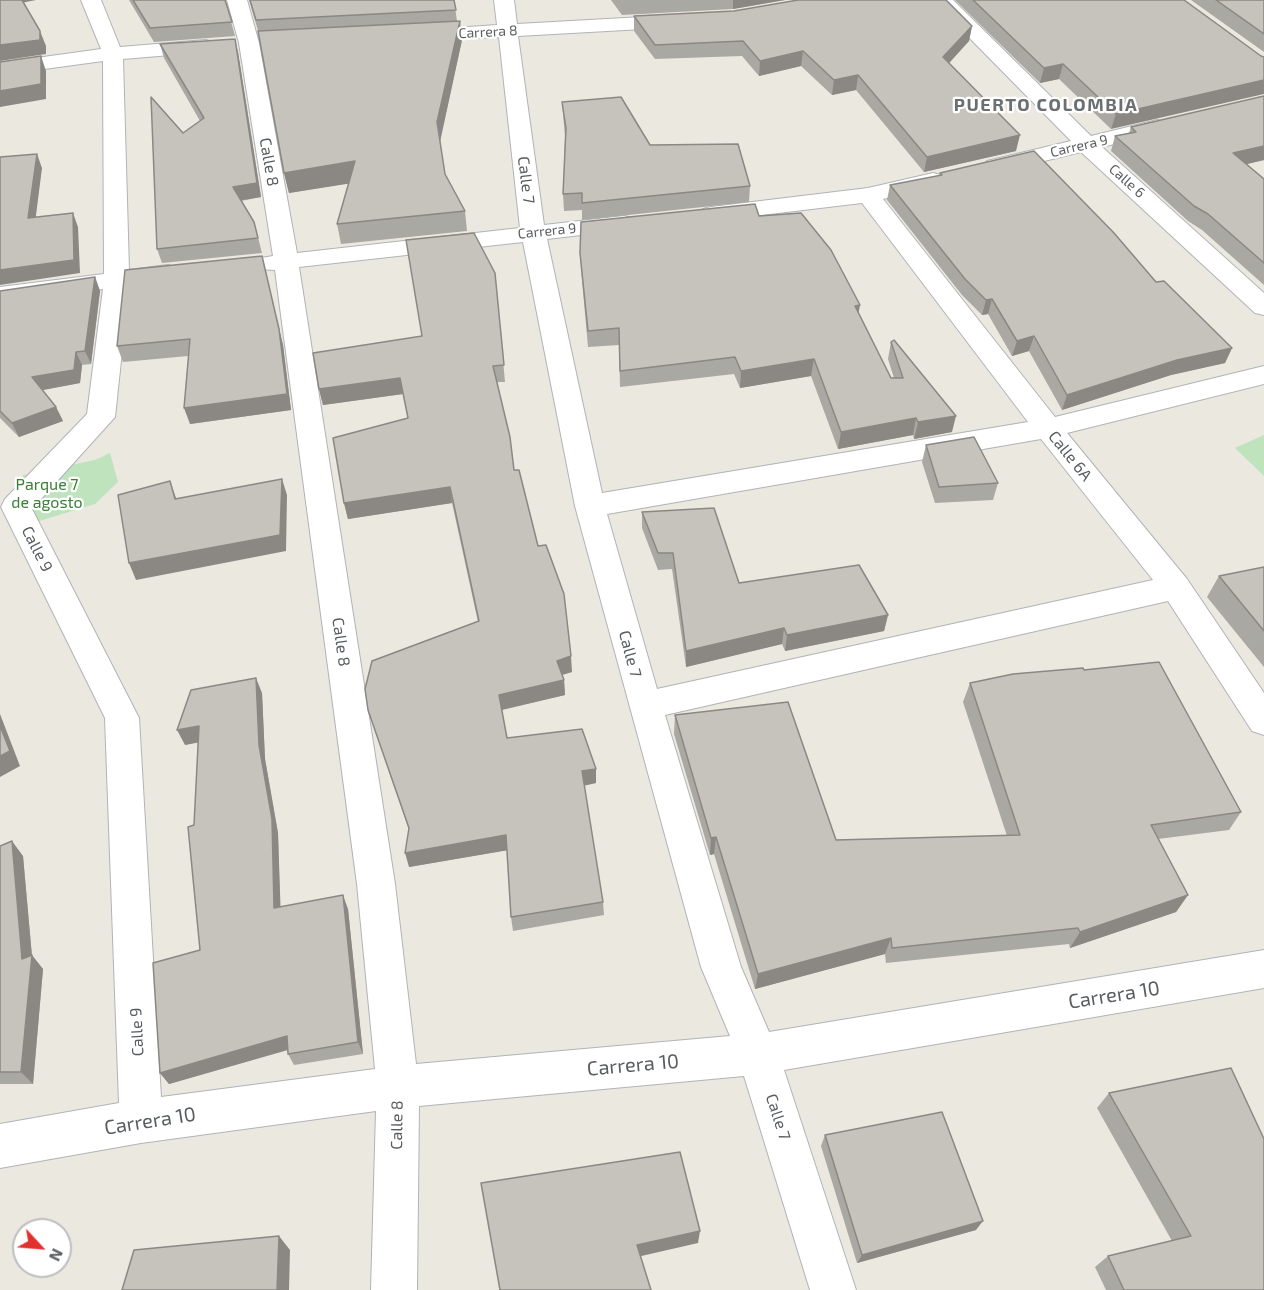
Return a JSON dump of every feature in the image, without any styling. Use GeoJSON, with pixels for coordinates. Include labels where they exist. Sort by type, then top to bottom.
{"type":"FeatureCollection","features":[{"type":"Feature","properties":{"kind":"street","name":"Calle 9"},"geometry":{"type":"LineString","coordinates":[[91,0],[113,54],[117,278],[101,417],[5,503],[122,718],[141,1121]]}},
{"type":"Feature","properties":{"kind":"street","name":"Calle 8"},"geometry":{"type":"LineString","coordinates":[[237,0],[260,43],[286,261],[376,884],[398,1087],[394,1290]]}},
{"type":"Feature","properties":{"kind":"street","name":"Calle 7"},"geometry":{"type":"LineString","coordinates":[[504,0],[533,232],[590,506],[721,967],[758,1054],[833,1290]]}},
{"type":"Feature","properties":{"kind":"street","name":"Calle 6"},"geometry":{"type":"LineString","coordinates":[[942,0],[1087,145],[1264,306]]}},
{"type":"Feature","properties":{"kind":"street","name":"Carrera 8"},"geometry":{"type":"LineString","coordinates":[[401,36],[697,20]]}},
{"type":"Feature","properties":{"kind":"street"},"geometry":{"type":"LineString","coordinates":[[0,69],[113,54],[260,43]]}},
{"type":"Feature","properties":{"kind":"street","name":"Carrera 9"},"geometry":{"type":"LineString","coordinates":[[685,217],[790,207],[868,195],[1176,123]]}},
{"type":"Feature","properties":{"kind":"street","name":"Calle 6A"},"geometry":{"type":"LineString","coordinates":[[868,195],[1048,428],[1176,587],[1264,721]]}},
{"type":"Feature","properties":{"kind":"street","name":"Carrera 9"},"geometry":{"type":"LineString","coordinates":[[241,266],[533,232],[650,221]]}},
{"type":"Feature","properties":{"kind":"street"},"geometry":{"type":"LineString","coordinates":[[0,295],[117,278],[185,272]]}},
{"type":"Feature","properties":{"kind":"street"},"geometry":{"type":"LineString","coordinates":[[590,506],[1048,428],[1264,375]]}},
{"type":"Feature","properties":{"kind":"street"},"geometry":{"type":"LineString","coordinates":[[645,706],[1176,587]]}},
{"type":"Feature","properties":{"kind":"street","name":"Carrera 10"},"geometry":{"type":"LineString","coordinates":[[0,1146],[141,1121],[398,1087],[758,1054],[1262,974]]}},
{"type":"Feature","properties":{"kind":"green space"},"geometry":{"type":"Polygon","coordinates":[[[1264,435],[1264,476],[1235,448],[1264,435]]]}},
{"type":"Feature","properties":{"kind":"green space","name":"Parque 7 de agosto"},"geometry":{"type":"Polygon","coordinates":[[[110,453],[118,482],[95,504],[23,526],[23,475],[95,460],[110,453]]]}},
{"type":"Feature","properties":{"kind":"building"},"geometry":{"type":"Polygon","coordinates":[[[0,0],[22,0],[40,31],[40,40],[0,45],[0,0]]]}},
{"type":"Feature","properties":{"kind":"building"},"geometry":{"type":"Polygon","coordinates":[[[133,0],[225,0],[232,22],[150,28],[133,0]]]}},
{"type":"Feature","properties":{"kind":"building"},"geometry":{"type":"Polygon","coordinates":[[[250,0],[454,0],[456,10],[256,20],[250,0]]]}},
{"type":"Feature","properties":{"kind":"building"},"geometry":{"type":"Polygon","coordinates":[[[798,0],[946,0],[972,26],[943,57],[1020,135],[927,157],[858,75],[834,80],[803,51],[760,61],[743,41],[655,45],[634,16],[734,11],[798,0]]]}},
{"type":"Feature","properties":{"kind":"building"},"geometry":{"type":"Polygon","coordinates":[[[973,0],[1184,0],[1264,57],[1264,80],[1116,114],[1063,64],[1044,68],[973,0]]]}},
{"type":"Feature","properties":{"kind":"building"},"geometry":{"type":"Polygon","coordinates":[[[1216,0],[1264,0],[1264,34],[1216,0]]]}},
{"type":"Feature","properties":{"kind":"building"},"geometry":{"type":"Polygon","coordinates":[[[460,21],[437,122],[445,174],[465,211],[337,224],[355,161],[284,173],[258,31],[460,21]]]}},
{"type":"Feature","properties":{"kind":"building"},"geometry":{"type":"Polygon","coordinates":[[[235,39],[257,183],[233,187],[254,222],[258,238],[157,249],[151,97],[183,133],[204,118],[160,44],[235,39]]]}},
{"type":"Feature","properties":{"kind":"building"},"geometry":{"type":"Polygon","coordinates":[[[41,56],[41,84],[0,91],[0,62],[41,56]]]}},
{"type":"Feature","properties":{"kind":"building"},"geometry":{"type":"Polygon","coordinates":[[[1264,96],[1264,146],[1233,153],[1264,179],[1264,263],[1208,214],[1194,206],[1115,136],[1136,132],[1131,127],[1264,96]]]}},
{"type":"Feature","properties":{"kind":"building"},"geometry":{"type":"Polygon","coordinates":[[[621,97],[650,145],[738,144],[750,186],[582,203],[582,193],[563,194],[566,128],[562,102],[621,97]]]}},
{"type":"Feature","properties":{"kind":"building"},"geometry":{"type":"Polygon","coordinates":[[[1034,151],[1114,233],[1156,282],[1164,281],[1232,348],[1177,360],[1067,395],[1034,336],[1017,341],[992,299],[986,300],[965,279],[890,185],[942,175],[940,173],[1034,151]]]}},
{"type":"Feature","properties":{"kind":"building"},"geometry":{"type":"Polygon","coordinates":[[[37,154],[28,218],[73,213],[74,260],[0,270],[0,157],[37,154]]]}},
{"type":"Feature","properties":{"kind":"building"},"geometry":{"type":"Polygon","coordinates":[[[755,204],[759,216],[801,213],[831,250],[860,305],[855,306],[891,378],[903,378],[891,342],[894,340],[956,416],[918,422],[916,418],[841,432],[814,359],[741,371],[735,357],[620,371],[619,328],[588,331],[580,253],[581,222],[755,204]]]}},
{"type":"Feature","properties":{"kind":"building"},"geometry":{"type":"Polygon","coordinates":[[[474,233],[495,273],[504,365],[493,366],[510,437],[514,470],[519,470],[538,546],[546,545],[564,594],[571,656],[557,661],[564,680],[499,695],[507,738],[582,729],[596,769],[582,771],[603,902],[511,917],[506,835],[405,853],[409,828],[368,710],[365,689],[372,661],[479,621],[450,487],[344,503],[333,438],[408,418],[400,378],[319,389],[313,353],[422,336],[406,240],[474,233]]]}},
{"type":"Feature","properties":{"kind":"building"},"geometry":{"type":"Polygon","coordinates":[[[262,256],[279,329],[287,394],[184,408],[190,339],[117,346],[125,270],[262,256]]]}},
{"type":"Feature","properties":{"kind":"building"},"geometry":{"type":"Polygon","coordinates":[[[95,277],[85,351],[76,352],[74,370],[32,377],[56,407],[12,423],[0,411],[0,291],[95,277]]]}},
{"type":"Feature","properties":{"kind":"building"},"geometry":{"type":"Polygon","coordinates":[[[974,437],[998,483],[939,487],[926,445],[974,437]]]}},
{"type":"Feature","properties":{"kind":"building"},"geometry":{"type":"Polygon","coordinates":[[[282,479],[280,535],[129,563],[118,495],[170,481],[175,499],[282,479]]]}},
{"type":"Feature","properties":{"kind":"building"},"geometry":{"type":"Polygon","coordinates":[[[714,508],[739,583],[859,565],[888,615],[787,635],[784,628],[686,651],[673,553],[658,553],[642,512],[714,508]]]}},
{"type":"Feature","properties":{"kind":"building"},"geometry":{"type":"Polygon","coordinates":[[[1264,567],[1264,631],[1219,576],[1264,567]]]}},
{"type":"Feature","properties":{"kind":"building"},"geometry":{"type":"Polygon","coordinates":[[[1159,662],[1241,812],[1151,825],[1188,895],[1080,932],[1078,928],[892,948],[891,938],[758,974],[716,837],[711,838],[675,715],[788,702],[836,840],[1020,835],[970,683],[1013,674],[1083,668],[1084,670],[1159,662]]]}},
{"type":"Feature","properties":{"kind":"building"},"geometry":{"type":"Polygon","coordinates":[[[256,678],[259,745],[272,819],[274,908],[343,895],[358,1042],[288,1054],[287,1036],[160,1073],[153,963],[200,950],[188,827],[194,825],[199,726],[177,730],[191,690],[256,678]]]}},
{"type":"Feature","properties":{"kind":"building"},"geometry":{"type":"Polygon","coordinates":[[[0,726],[10,751],[0,756],[0,726]]]}},
{"type":"Feature","properties":{"kind":"building"},"geometry":{"type":"Polygon","coordinates":[[[12,841],[22,959],[32,955],[21,1072],[0,1072],[0,846],[12,841]]]}},
{"type":"Feature","properties":{"kind":"building"},"geometry":{"type":"Polygon","coordinates":[[[1231,1068],[1264,1139],[1264,1290],[1124,1290],[1108,1256],[1191,1236],[1109,1093],[1231,1068]]]}},
{"type":"Feature","properties":{"kind":"building"},"geometry":{"type":"Polygon","coordinates":[[[942,1112],[983,1221],[862,1255],[825,1135],[942,1112]]]}},
{"type":"Feature","properties":{"kind":"building"},"geometry":{"type":"Polygon","coordinates":[[[680,1152],[700,1231],[637,1245],[651,1290],[500,1290],[481,1183],[680,1152]]]}},
{"type":"Feature","properties":{"kind":"building"},"geometry":{"type":"Polygon","coordinates":[[[279,1236],[277,1290],[122,1290],[134,1250],[279,1236]]]}},
{"type":"Feature","properties":{"kind":"district","name":"PUERTO COLOMBIA"},"geometry":{"type":"Point","coordinates":[1046,105]}}]}
